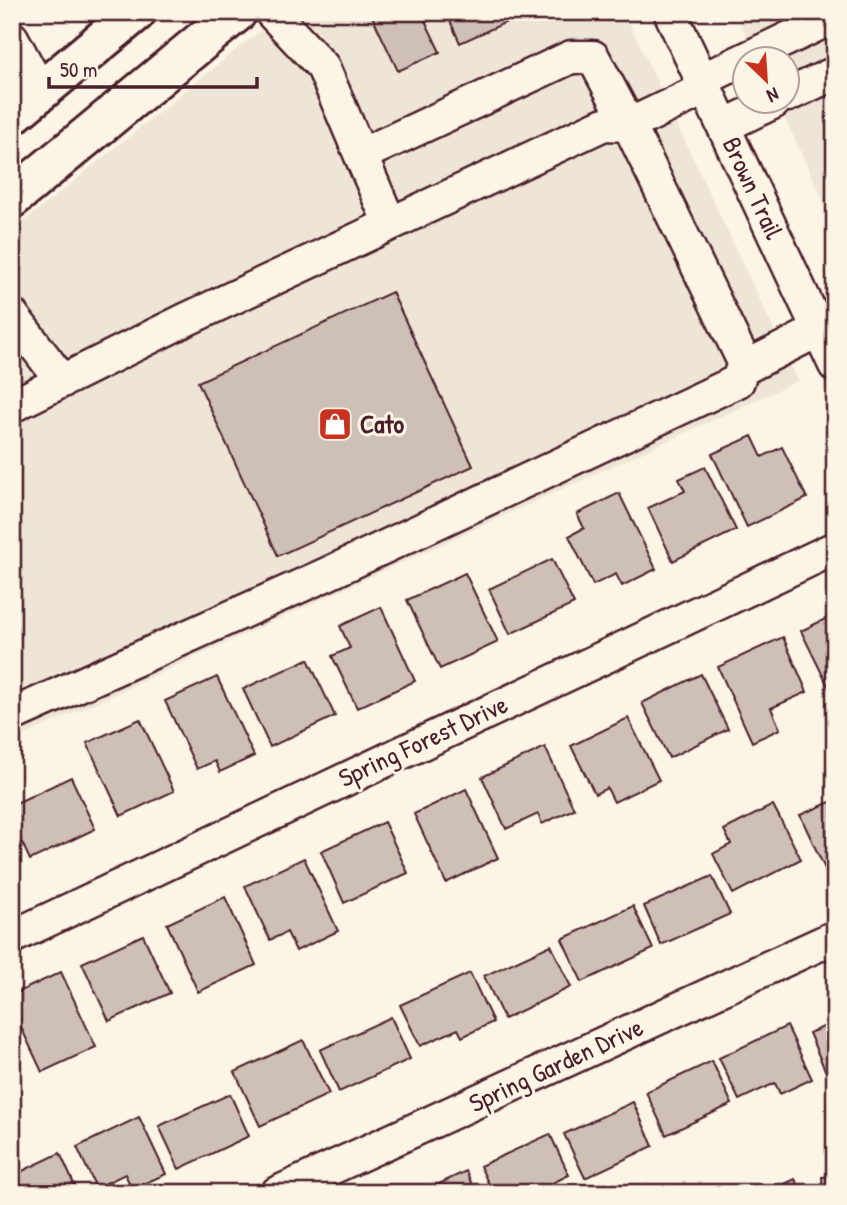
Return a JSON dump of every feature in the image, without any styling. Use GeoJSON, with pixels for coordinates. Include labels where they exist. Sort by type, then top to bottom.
{"type":"FeatureCollection","features":[{"type":"Feature","properties":{"kind":"main road"},"geometry":{"type":"LineString","coordinates":[[26,104],[136,12]]}},
{"type":"Feature","properties":{"kind":"main road"},"geometry":{"type":"LineString","coordinates":[[12,198],[237,12]]}},
{"type":"Feature","properties":{"kind":"street"},"geometry":{"type":"LineString","coordinates":[[271,12],[323,67],[390,224]]}},
{"type":"Feature","properties":{"kind":"street","name":"Brown Trail"},"geometry":{"type":"LineString","coordinates":[[670,12],[723,125],[826,325],[835,365]]}},
{"type":"Feature","properties":{"kind":"street"},"geometry":{"type":"LineString","coordinates":[[12,405],[604,124],[629,125],[835,16]]}},
{"type":"Feature","properties":{"kind":"street"},"geometry":{"type":"LineString","coordinates":[[12,38],[26,104]]}},
{"type":"Feature","properties":{"kind":"street"},"geometry":{"type":"LineString","coordinates":[[12,715],[327,574],[738,381],[744,362],[593,57],[571,57],[361,155]]}},
{"type":"Feature","properties":{"kind":"street"},"geometry":{"type":"LineString","coordinates":[[802,88],[835,73]]}},
{"type":"Feature","properties":{"kind":"street"},"geometry":{"type":"LineString","coordinates":[[723,125],[743,116]]}},
{"type":"Feature","properties":{"kind":"street"},"geometry":{"type":"LineString","coordinates":[[12,314],[62,381]]}},
{"type":"Feature","properties":{"kind":"street"},"geometry":{"type":"LineString","coordinates":[[742,369],[826,325]]}},
{"type":"Feature","properties":{"kind":"street","name":"Spring Forest Drive"},"geometry":{"type":"LineString","coordinates":[[12,937],[835,548]]}},
{"type":"Feature","properties":{"kind":"street","name":"Spring Garden Drive"},"geometry":{"type":"LineString","coordinates":[[277,1193],[835,937]]}},
{"type":"Feature","properties":{"kind":"shaded area"},"geometry":{"type":"Polygon","coordinates":[[[283,12],[624,12],[798,381],[12,741],[12,231],[283,12]]]}},
{"type":"Feature","properties":{"kind":"shaded area"},"geometry":{"type":"Polygon","coordinates":[[[735,12],[835,12],[835,225],[784,116],[802,116],[802,46],[751,46],[735,12]]]}},
{"type":"Feature","properties":{"kind":"building"},"geometry":{"type":"Polygon","coordinates":[[[370,12],[421,12],[440,52],[398,71],[370,12]]]}},
{"type":"Feature","properties":{"kind":"building"},"geometry":{"type":"Polygon","coordinates":[[[446,12],[529,12],[460,43],[446,12]]]}},
{"type":"Feature","properties":{"kind":"building","name":"Cato"},"geometry":{"type":"Polygon","coordinates":[[[392,292],[473,466],[278,556],[198,382],[392,292]]]}},
{"type":"Feature","properties":{"kind":"building"},"geometry":{"type":"Polygon","coordinates":[[[752,436],[762,457],[782,447],[807,498],[747,527],[712,454],[752,436]]]}},
{"type":"Feature","properties":{"kind":"building"},"geometry":{"type":"Polygon","coordinates":[[[705,467],[736,530],[673,561],[648,508],[685,491],[679,479],[705,467]]]}},
{"type":"Feature","properties":{"kind":"building"},"geometry":{"type":"Polygon","coordinates":[[[619,493],[656,569],[622,586],[616,574],[593,585],[569,536],[584,528],[577,514],[619,493]]]}},
{"type":"Feature","properties":{"kind":"building"},"geometry":{"type":"Polygon","coordinates":[[[552,559],[574,604],[510,634],[489,589],[552,559]]]}},
{"type":"Feature","properties":{"kind":"building"},"geometry":{"type":"Polygon","coordinates":[[[465,573],[498,642],[440,669],[407,600],[465,573]]]}},
{"type":"Feature","properties":{"kind":"building"},"geometry":{"type":"Polygon","coordinates":[[[381,607],[415,681],[357,708],[332,656],[350,648],[340,626],[381,607]]]}},
{"type":"Feature","properties":{"kind":"building"},"geometry":{"type":"Polygon","coordinates":[[[835,614],[835,690],[831,692],[801,631],[835,614]]]}},
{"type":"Feature","properties":{"kind":"building"},"geometry":{"type":"Polygon","coordinates":[[[783,637],[807,692],[771,708],[780,729],[752,742],[718,667],[783,637]]]}},
{"type":"Feature","properties":{"kind":"building"},"geometry":{"type":"Polygon","coordinates":[[[308,659],[335,716],[270,747],[243,689],[308,659]]]}},
{"type":"Feature","properties":{"kind":"building"},"geometry":{"type":"Polygon","coordinates":[[[701,674],[728,729],[669,758],[642,703],[701,674]]]}},
{"type":"Feature","properties":{"kind":"building"},"geometry":{"type":"Polygon","coordinates":[[[217,677],[254,756],[220,772],[215,761],[197,769],[165,701],[217,677]]]}},
{"type":"Feature","properties":{"kind":"building"},"geometry":{"type":"Polygon","coordinates":[[[628,718],[659,780],[614,802],[607,788],[595,794],[571,746],[628,718]]]}},
{"type":"Feature","properties":{"kind":"building"},"geometry":{"type":"Polygon","coordinates":[[[140,719],[174,791],[121,816],[87,743],[140,719]]]}},
{"type":"Feature","properties":{"kind":"building"},"geometry":{"type":"Polygon","coordinates":[[[545,747],[574,809],[542,824],[538,814],[506,829],[482,777],[545,747]]]}},
{"type":"Feature","properties":{"kind":"building"},"geometry":{"type":"Polygon","coordinates":[[[71,777],[95,829],[30,860],[12,821],[12,805],[71,777]]]}},
{"type":"Feature","properties":{"kind":"building"},"geometry":{"type":"Polygon","coordinates":[[[466,789],[498,858],[446,883],[414,814],[466,789]]]}},
{"type":"Feature","properties":{"kind":"building"},"geometry":{"type":"Polygon","coordinates":[[[835,800],[835,865],[825,869],[800,815],[835,800]]]}},
{"type":"Feature","properties":{"kind":"building"},"geometry":{"type":"Polygon","coordinates":[[[773,805],[801,859],[733,894],[713,854],[731,844],[724,830],[773,805]]]}},
{"type":"Feature","properties":{"kind":"building"},"geometry":{"type":"Polygon","coordinates":[[[384,822],[408,873],[344,903],[321,851],[384,822]]]}},
{"type":"Feature","properties":{"kind":"building"},"geometry":{"type":"Polygon","coordinates":[[[304,858],[338,931],[296,951],[287,932],[270,940],[245,886],[304,858]]]}},
{"type":"Feature","properties":{"kind":"building"},"geometry":{"type":"Polygon","coordinates":[[[712,876],[730,914],[661,945],[644,906],[712,876]]]}},
{"type":"Feature","properties":{"kind":"building"},"geometry":{"type":"Polygon","coordinates":[[[225,897],[256,965],[198,992],[167,924],[225,897]]]}},
{"type":"Feature","properties":{"kind":"building"},"geometry":{"type":"Polygon","coordinates":[[[633,906],[653,949],[582,982],[562,939],[633,906]]]}},
{"type":"Feature","properties":{"kind":"building"},"geometry":{"type":"Polygon","coordinates":[[[143,935],[170,993],[109,1021],[82,963],[143,935]]]}},
{"type":"Feature","properties":{"kind":"building"},"geometry":{"type":"Polygon","coordinates":[[[551,945],[571,987],[504,1019],[484,976],[551,945]]]}},
{"type":"Feature","properties":{"kind":"building"},"geometry":{"type":"Polygon","coordinates":[[[61,972],[96,1047],[42,1072],[12,1008],[12,995],[61,972]]]}},
{"type":"Feature","properties":{"kind":"building"},"geometry":{"type":"Polygon","coordinates":[[[470,973],[493,1022],[462,1037],[458,1029],[420,1046],[400,1005],[470,973]]]}},
{"type":"Feature","properties":{"kind":"building"},"geometry":{"type":"Polygon","coordinates":[[[391,1017],[410,1059],[339,1092],[320,1050],[391,1017]]]}},
{"type":"Feature","properties":{"kind":"building"},"geometry":{"type":"Polygon","coordinates":[[[835,1022],[835,1066],[825,1070],[809,1033],[835,1022]]]}},
{"type":"Feature","properties":{"kind":"building"},"geometry":{"type":"Polygon","coordinates":[[[787,1026],[812,1079],[780,1094],[775,1083],[739,1100],[719,1058],[787,1026]]]}},
{"type":"Feature","properties":{"kind":"building"},"geometry":{"type":"Polygon","coordinates":[[[303,1040],[329,1094],[260,1126],[235,1072],[303,1040]]]}},
{"type":"Feature","properties":{"kind":"building"},"geometry":{"type":"Polygon","coordinates":[[[712,1061],[732,1104],[666,1135],[646,1092],[712,1061]]]}},
{"type":"Feature","properties":{"kind":"building"},"geometry":{"type":"Polygon","coordinates":[[[230,1094],[249,1136],[179,1169],[159,1126],[230,1094]]]}},
{"type":"Feature","properties":{"kind":"building"},"geometry":{"type":"Polygon","coordinates":[[[633,1102],[653,1146],[585,1178],[564,1134],[633,1102]]]}},
{"type":"Feature","properties":{"kind":"building"},"geometry":{"type":"Polygon","coordinates":[[[139,1117],[166,1174],[132,1189],[125,1174],[96,1188],[77,1147],[139,1117]]]}},
{"type":"Feature","properties":{"kind":"building"},"geometry":{"type":"Polygon","coordinates":[[[550,1134],[569,1175],[532,1193],[493,1193],[480,1166],[550,1134]]]}},
{"type":"Feature","properties":{"kind":"building"},"geometry":{"type":"Polygon","coordinates":[[[60,1153],[78,1193],[12,1193],[12,1176],[60,1153]]]}},
{"type":"Feature","properties":{"kind":"building"},"geometry":{"type":"Polygon","coordinates":[[[466,1171],[476,1193],[420,1193],[466,1171]]]}},
{"type":"Feature","properties":{"kind":"building"},"geometry":{"type":"Polygon","coordinates":[[[835,1176],[835,1193],[823,1193],[822,1177],[835,1176]]]}},
{"type":"Feature","properties":{"kind":"building"},"geometry":{"type":"Polygon","coordinates":[[[795,1179],[802,1193],[766,1193],[795,1179]]]}},
{"type":"Feature","properties":{"kind":"place","name":"Cato"},"geometry":{"type":"Point","coordinates":[335,424]}}]}
